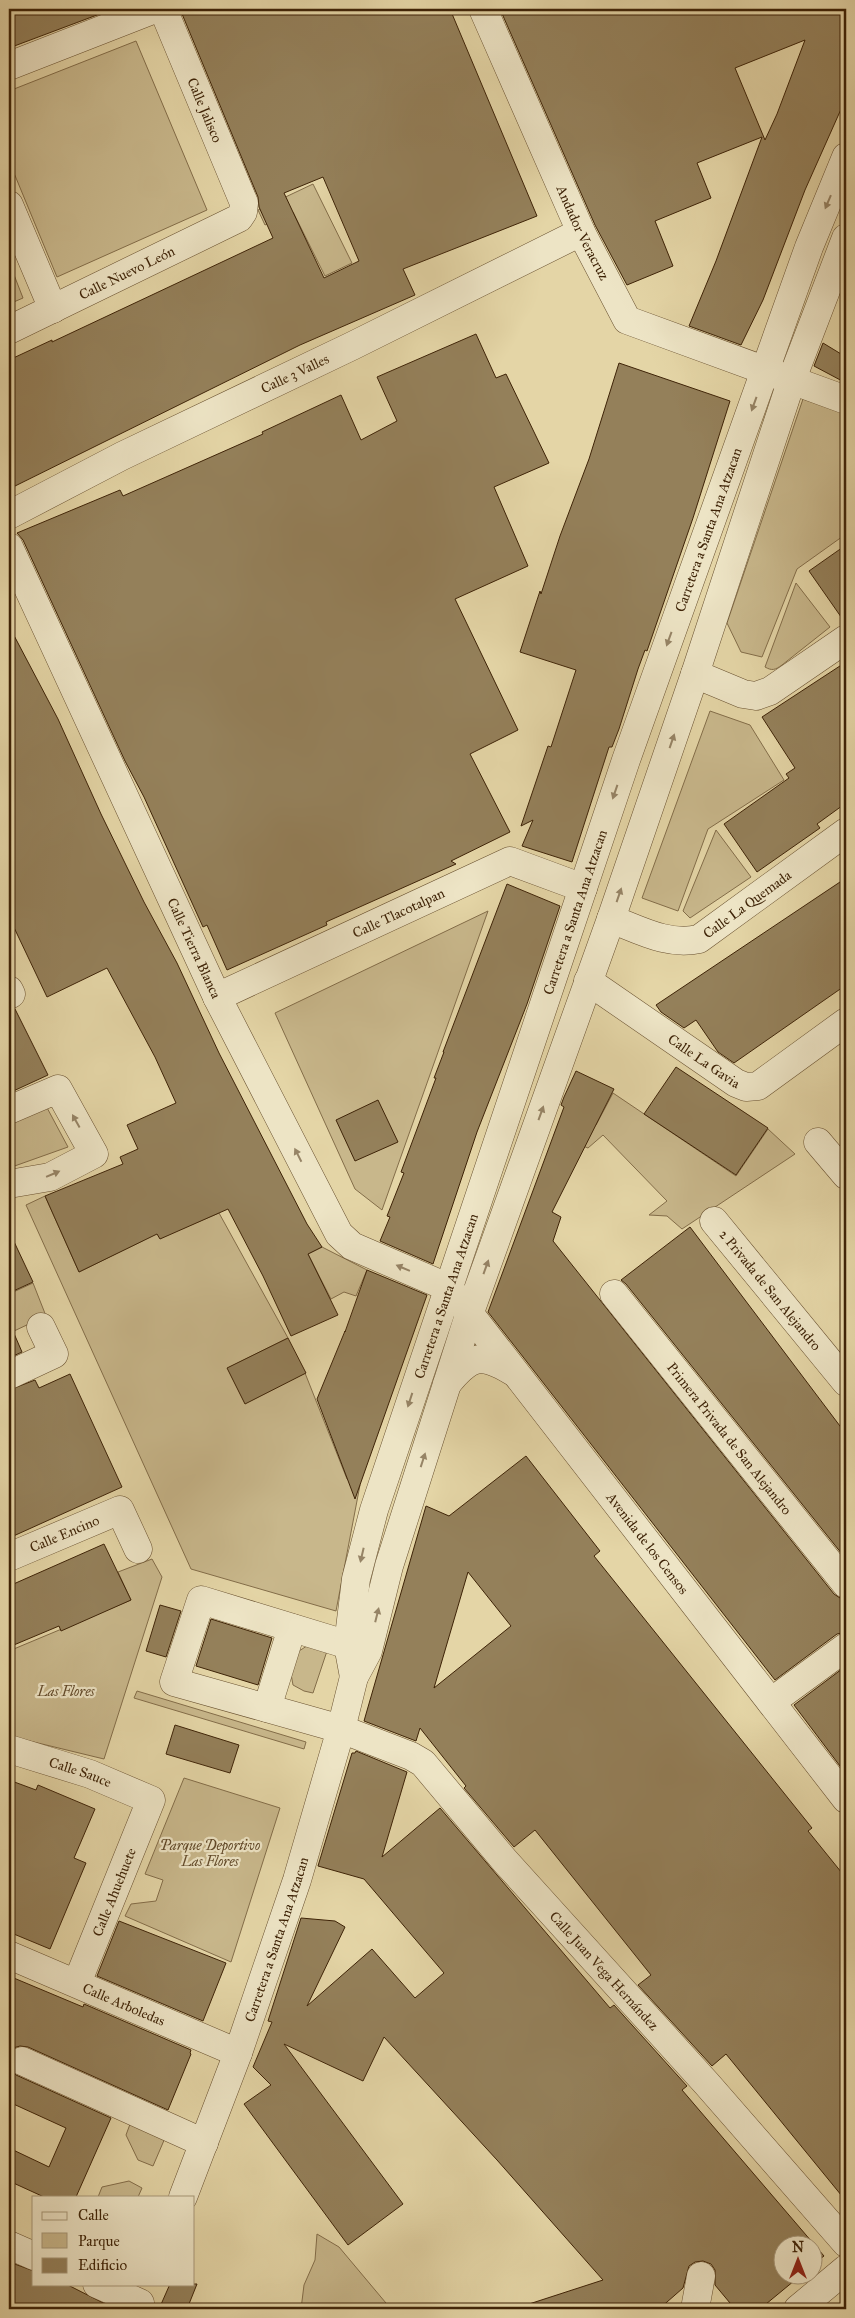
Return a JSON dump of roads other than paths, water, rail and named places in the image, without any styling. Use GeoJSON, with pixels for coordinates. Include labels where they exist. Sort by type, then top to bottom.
{"type":"FeatureCollection","features":[{"type":"Feature","properties":{"kind":"street"},"geometry":{"type":"LineString","coordinates":[[9,66],[155,9]]}},
{"type":"Feature","properties":{"kind":"street","name":"Calle Jalisco"},"geometry":{"type":"LineString","coordinates":[[163,9],[244,203],[243,212]]}},
{"type":"Feature","properties":{"kind":"street","name":"Andador Veracruz"},"geometry":{"type":"LineString","coordinates":[[483,9],[581,232],[627,320],[846,400]]}},
{"type":"Feature","properties":{"kind":"street","name":"Carretera a Santa Ana Atzacan"},"geometry":{"type":"LineString","coordinates":[[182,2196],[238,2053],[297,1880],[342,1729],[354,1677],[358,1648],[356,1579],[367,1533],[448,1287],[630,750],[809,246],[846,157]]}},
{"type":"Feature","properties":{"kind":"street"},"geometry":{"type":"LineString","coordinates":[[9,205],[53,309]]}},
{"type":"Feature","properties":{"kind":"street","name":"Calle Nuevo León"},"geometry":{"type":"LineString","coordinates":[[9,330],[239,218],[243,212]]}},
{"type":"Feature","properties":{"kind":"street","name":"Calle 3 Valles"},"geometry":{"type":"LineString","coordinates":[[9,515],[122,456],[352,346],[581,232]]}},
{"type":"Feature","properties":{"kind":"street","name":"Carretera a Santa Ana Atzacan"},"geometry":{"type":"LineString","coordinates":[[358,1648],[389,1566],[470,1312],[611,920],[695,674],[792,379],[846,238]]}},
{"type":"Feature","properties":{"kind":"street","name":"Calle Tierra Blanca"},"geometry":{"type":"LineString","coordinates":[[9,547],[216,997],[339,1234],[352,1246],[448,1287]]}},
{"type":"Feature","properties":{"kind":"street"},"geometry":{"type":"LineString","coordinates":[[695,674],[743,694],[756,696],[770,691],[846,639]]}},
{"type":"Feature","properties":{"kind":"street","name":"Calle La Quemada"},"geometry":{"type":"LineString","coordinates":[[611,920],[670,942],[685,942],[699,939],[846,832]]}},
{"type":"Feature","properties":{"kind":"street","name":"Calle Tlacotalpan"},"geometry":{"type":"LineString","coordinates":[[216,997],[510,861],[583,888]]}},
{"type":"Feature","properties":{"kind":"street","name":"Calle La Gavia"},"geometry":{"type":"LineString","coordinates":[[588,981],[736,1084],[746,1087],[758,1086],[846,1022]]}},
{"type":"Feature","properties":{"kind":"street"},"geometry":{"type":"LineString","coordinates":[[9,1110],[58,1088],[94,1154],[50,1177],[9,1184]]}},
{"type":"Feature","properties":{"kind":"street"},"geometry":{"type":"LineString","coordinates":[[818,1142],[846,1175]]}},
{"type":"Feature","properties":{"kind":"street","name":"2 Privada de San Alejandro"},"geometry":{"type":"LineString","coordinates":[[714,1221],[846,1382]]}},
{"type":"Feature","properties":{"kind":"street","name":"Avenida de los Censos"},"geometry":{"type":"LineString","coordinates":[[448,1287],[470,1312],[846,1799]]}},
{"type":"Feature","properties":{"kind":"street","name":"Primera Privada de San Alejandro"},"geometry":{"type":"LineString","coordinates":[[614,1294],[846,1584]]}},
{"type":"Feature","properties":{"kind":"street"},"geometry":{"type":"LineString","coordinates":[[9,1375],[54,1354],[41,1327]]}},
{"type":"Feature","properties":{"kind":"street"},"geometry":{"type":"LineString","coordinates":[[448,1384],[460,1368],[479,1359],[490,1359],[519,1376]]}},
{"type":"Feature","properties":{"kind":"street","name":"Calle Encino"},"geometry":{"type":"LineString","coordinates":[[9,1557],[120,1510],[138,1549]]}},
{"type":"Feature","properties":{"kind":"street","name":"Calle Juan Vega Hernández"},"geometry":{"type":"LineString","coordinates":[[292,1628],[201,1600],[174,1682],[342,1729],[411,1756],[423,1763],[505,1860],[707,2084],[846,2243]]}},
{"type":"Feature","properties":{"kind":"street"},"geometry":{"type":"LineString","coordinates":[[267,1708],[292,1628],[358,1648]]}},
{"type":"Feature","properties":{"kind":"street"},"geometry":{"type":"LineString","coordinates":[[771,1702],[846,1647]]}},
{"type":"Feature","properties":{"kind":"street","name":"Calle Sauce"},"geometry":{"type":"LineString","coordinates":[[9,1749],[90,1774],[151,1800]]}},
{"type":"Feature","properties":{"kind":"street","name":"Calle Ahuehuete"},"geometry":{"type":"LineString","coordinates":[[77,1983],[151,1800]]}},
{"type":"Feature","properties":{"kind":"street","name":"Calle Arboledas"},"geometry":{"type":"LineString","coordinates":[[9,1955],[238,2053]]}},
{"type":"Feature","properties":{"kind":"street"},"geometry":{"type":"LineString","coordinates":[[22,2061],[204,2144]]}},
{"type":"Feature","properties":{"kind":"street"},"geometry":{"type":"LineString","coordinates":[[9,2245],[32,2255]]}},
{"type":"Feature","properties":{"kind":"street"},"geometry":{"type":"LineString","coordinates":[[798,2309],[846,2269]]}},
{"type":"Feature","properties":{"kind":"street"},"geometry":{"type":"LineString","coordinates":[[695,2309],[701,2276]]}},
{"type":"Feature","properties":{"kind":"street"},"geometry":{"type":"LineString","coordinates":[[103,2286],[141,2299]]}},
{"type":"Feature","properties":{"kind":"park label","name":"Las Flores"},"geometry":{"type":"Point","coordinates":[66,1691]}},
{"type":"Feature","properties":{"kind":"park label","name":"Parque Deportivo Las Flores"},"geometry":{"type":"Point","coordinates":[210,1854]}}]}
